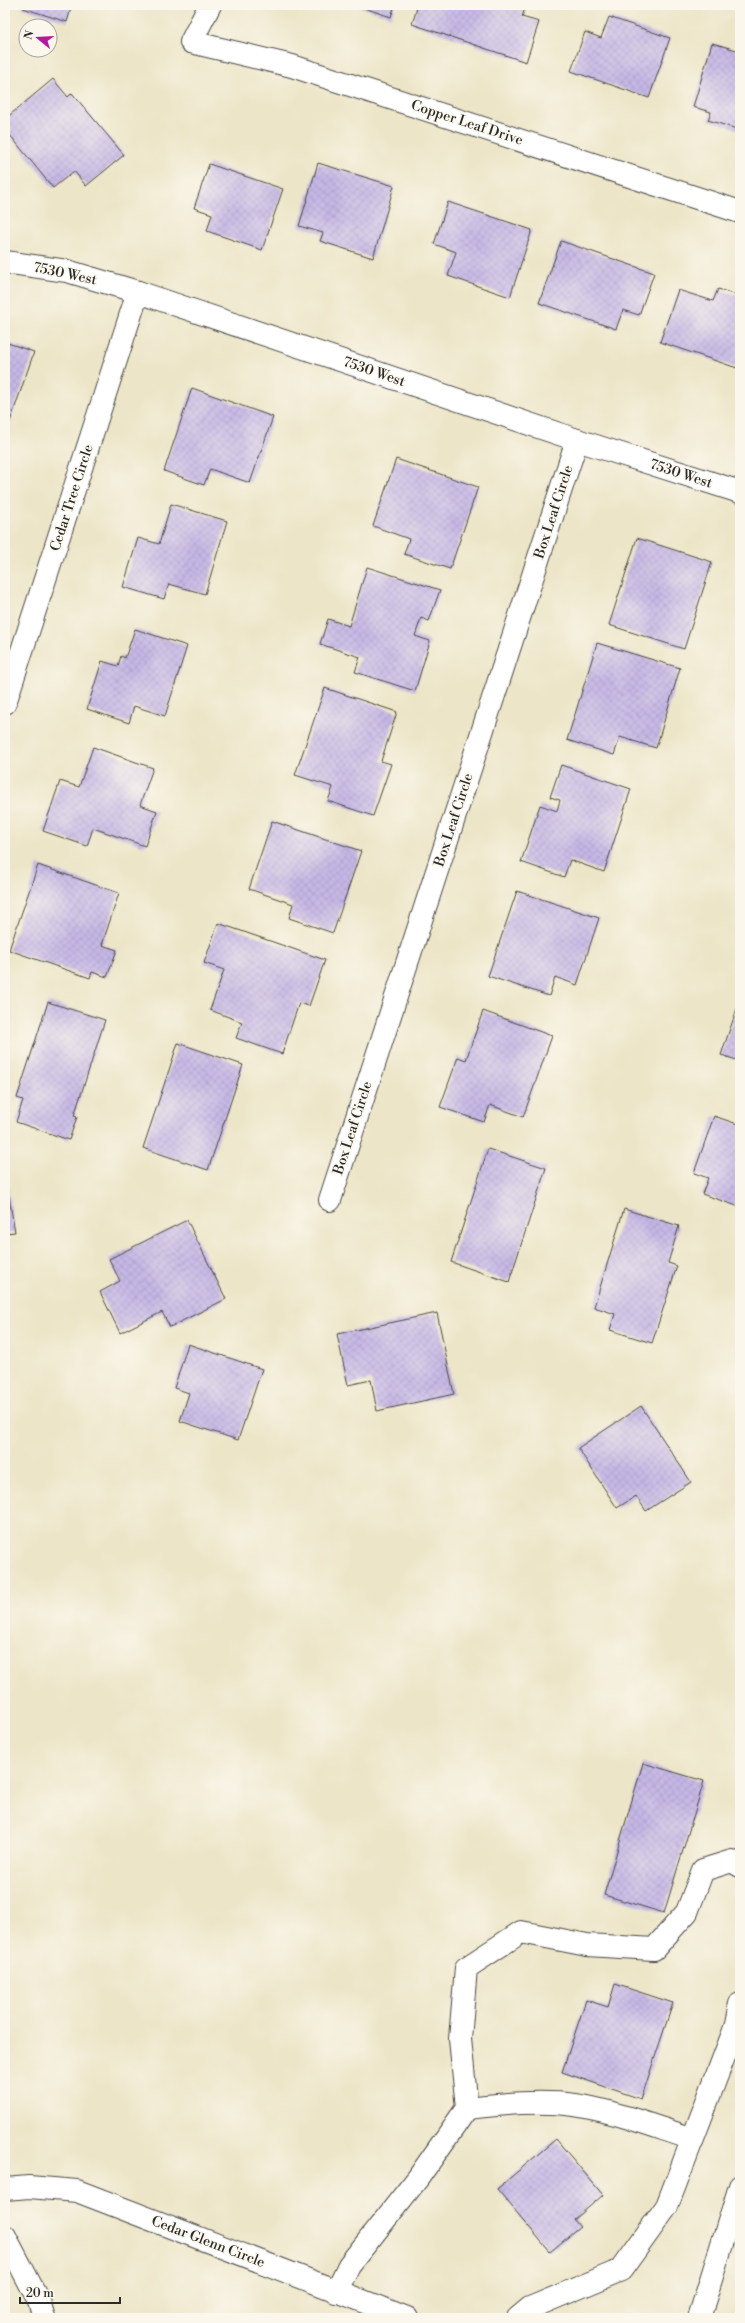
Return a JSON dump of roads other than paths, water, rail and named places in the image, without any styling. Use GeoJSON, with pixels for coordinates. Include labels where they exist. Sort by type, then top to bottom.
{"type":"FeatureCollection","features":[{"type":"Feature","properties":{"kind":"street","name":"Copper Leaf Drive"},"geometry":{"type":"LineString","coordinates":[[210,5],[191,42],[292,66],[740,212]]}},
{"type":"Feature","properties":{"kind":"street","name":"7530 West"},"geometry":{"type":"LineString","coordinates":[[5,262],[67,271],[138,292],[577,440],[740,492]]}},
{"type":"Feature","properties":{"kind":"street","name":"Cedar Tree Circle"},"geometry":{"type":"LineString","coordinates":[[5,703],[138,292]]}},
{"type":"Feature","properties":{"kind":"street","name":"Box Leaf Circle"},"geometry":{"type":"LineString","coordinates":[[330,1200],[577,440]]}},
{"type":"Feature","properties":{"kind":"street"},"geometry":{"type":"LineString","coordinates":[[336,2292],[349,2266],[418,2178],[467,2108],[460,2039],[466,1968],[520,1932],[587,1945],[654,1949],[687,1912],[704,1870],[732,1861],[740,1866]]}},
{"type":"Feature","properties":{"kind":"street"},"geometry":{"type":"LineString","coordinates":[[518,2318],[530,2308],[621,2270],[667,2206],[736,2028],[740,2004]]}},
{"type":"Feature","properties":{"kind":"street"},"geometry":{"type":"LineString","coordinates":[[467,2108],[512,2103],[574,2105],[634,2120],[693,2139]]}},
{"type":"Feature","properties":{"kind":"street"},"geometry":{"type":"LineString","coordinates":[[699,2318],[740,2186]]}},
{"type":"Feature","properties":{"kind":"street","name":"Cedar Glenn Circle"},"geometry":{"type":"LineString","coordinates":[[5,2189],[29,2187],[77,2190],[336,2292],[407,2318]]}},
{"type":"Feature","properties":{"kind":"street"},"geometry":{"type":"LineString","coordinates":[[5,2236],[39,2301],[44,2318]]}}]}
